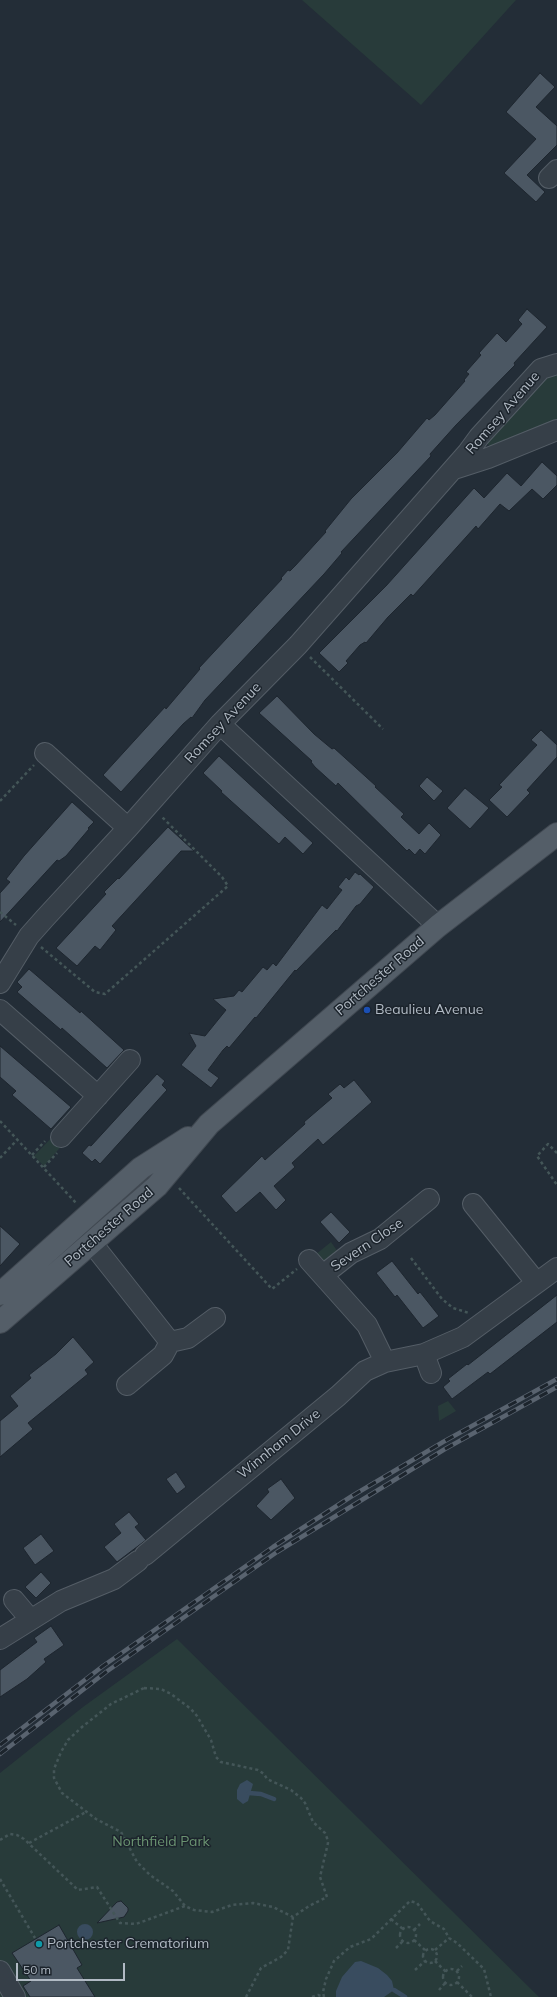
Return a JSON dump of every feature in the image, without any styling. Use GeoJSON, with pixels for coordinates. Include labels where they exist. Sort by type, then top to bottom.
{"type":"FeatureCollection","features":[{"type":"Feature","properties":{"kind":"main road","name":"Portchester Road"},"geometry":{"type":"LineString","coordinates":[[0,1294],[141,1168],[210,1124],[438,926],[557,834]]}},
{"type":"Feature","properties":{"kind":"main road","name":"Portchester Road"},"geometry":{"type":"LineString","coordinates":[[0,1322],[157,1186],[210,1124]]}},
{"type":"Feature","properties":{"kind":"street","name":"Romsey Avenue"},"geometry":{"type":"LineString","coordinates":[[0,983],[29,936],[149,805],[220,724],[298,645],[454,469],[479,437],[541,369],[557,364]]}},
{"type":"Feature","properties":{"kind":"street","name":"Romsey Avenue"},"geometry":{"type":"LineString","coordinates":[[454,469],[488,458],[557,430]]}},
{"type":"Feature","properties":{"kind":"street"},"geometry":{"type":"LineString","coordinates":[[220,724],[438,926]]}},
{"type":"Feature","properties":{"kind":"street"},"geometry":{"type":"LineString","coordinates":[[45,753],[128,828]]}},
{"type":"Feature","properties":{"kind":"street"},"geometry":{"type":"LineString","coordinates":[[0,1010],[98,1096]]}},
{"type":"Feature","properties":{"kind":"street"},"geometry":{"type":"LineString","coordinates":[[61,1137],[130,1060]]}},
{"type":"Feature","properties":{"kind":"street","name":"Severn Close"},"geometry":{"type":"LineString","coordinates":[[323,1275],[351,1253],[380,1239],[429,1199]]}},
{"type":"Feature","properties":{"kind":"street"},"geometry":{"type":"LineString","coordinates":[[474,1204],[536,1282]]}},
{"type":"Feature","properties":{"kind":"street"},"geometry":{"type":"LineString","coordinates":[[91,1242],[170,1342]]}},
{"type":"Feature","properties":{"kind":"street","name":"Severn Close"},"geometry":{"type":"LineString","coordinates":[[309,1260],[367,1325],[385,1362]]}},
{"type":"Feature","properties":{"kind":"street","name":"Winnham Drive"},"geometry":{"type":"LineString","coordinates":[[0,1639],[60,1601],[114,1579],[338,1396],[366,1371],[385,1362],[427,1363],[557,1268]]}},
{"type":"Feature","properties":{"kind":"street"},"geometry":{"type":"LineString","coordinates":[[127,1386],[163,1355],[170,1342],[188,1338],[215,1318]]}},
{"type":"Feature","properties":{"kind":"street"},"geometry":{"type":"LineString","coordinates":[[14,1600],[30,1619]]}},
{"type":"Feature","properties":{"kind":"street"},"geometry":{"type":"LineString","coordinates":[[0,1972],[15,1997]]}},
{"type":"Feature","properties":{"kind":"path"},"geometry":{"type":"LineString","coordinates":[[298,645],[383,729]]}},
{"type":"Feature","properties":{"kind":"path"},"geometry":{"type":"LineString","coordinates":[[0,801],[45,753]]}},
{"type":"Feature","properties":{"kind":"path"},"geometry":{"type":"LineString","coordinates":[[29,936],[95,992],[105,994],[228,886],[222,877],[149,805]]}},
{"type":"Feature","properties":{"kind":"path"},"geometry":{"type":"LineString","coordinates":[[0,1121],[87,1215]]}},
{"type":"Feature","properties":{"kind":"path"},"geometry":{"type":"LineString","coordinates":[[0,1158],[18,1139]]}},
{"type":"Feature","properties":{"kind":"path"},"geometry":{"type":"LineString","coordinates":[[557,1153],[548,1144],[537,1156],[557,1185]]}},
{"type":"Feature","properties":{"kind":"path"},"geometry":{"type":"LineString","coordinates":[[157,1186],[169,1191],[176,1185],[272,1289],[309,1260]]}},
{"type":"Feature","properties":{"kind":"path"},"geometry":{"type":"LineString","coordinates":[[411,1258],[442,1299],[453,1308],[486,1319]]}},
{"type":"Feature","properties":{"kind":"path"},"geometry":{"type":"LineString","coordinates":[[246,1997],[261,1968],[281,1957],[288,1950],[293,1917],[308,1906],[327,1897],[320,1877],[328,1843],[325,1833],[313,1822],[305,1804],[291,1790],[276,1784],[258,1770],[221,1762],[216,1757],[211,1740],[197,1716],[171,1694],[152,1688],[144,1688],[132,1693],[95,1716],[68,1740],[56,1762],[54,1778],[62,1792],[86,1812],[121,1832],[137,1862],[150,1875],[173,1892],[186,1906],[201,1912],[212,1912],[232,1906],[253,1903],[274,1907],[293,1917]]}},
{"type":"Feature","properties":{"kind":"path"},"geometry":{"type":"LineString","coordinates":[[28,1844],[86,1812]]}},
{"type":"Feature","properties":{"kind":"path"},"geometry":{"type":"LineString","coordinates":[[0,1840],[10,1834],[17,1835],[78,1890],[97,1887],[120,1923],[136,1924],[186,1906]]}},
{"type":"Feature","properties":{"kind":"path"},"geometry":{"type":"LineString","coordinates":[[0,1879],[35,1938]]}},
{"type":"Feature","properties":{"kind":"path"},"geometry":{"type":"LineString","coordinates":[[324,1997],[323,1992],[326,1979],[334,1961],[350,1948],[371,1939],[408,1902],[413,1901],[430,1921],[444,1929],[449,1938],[457,1943],[484,1969],[491,1997]]}},
{"type":"Feature","properties":{"kind":"path"},"geometry":{"type":"LineString","coordinates":[[391,1919],[403,1929]]}},
{"type":"Feature","properties":{"kind":"path"},"geometry":{"type":"LineString","coordinates":[[414,1930],[420,1924]]}},
{"type":"Feature","properties":{"kind":"path"},"geometry":{"type":"LineString","coordinates":[[409,1927],[414,1930],[416,1935],[414,1940],[408,1943],[403,1941],[400,1936],[403,1929],[409,1927]]}},
{"type":"Feature","properties":{"kind":"path"},"geometry":{"type":"LineString","coordinates":[[435,1950],[449,1938]]}},
{"type":"Feature","properties":{"kind":"path"},"geometry":{"type":"LineString","coordinates":[[414,1940],[425,1950]]}},
{"type":"Feature","properties":{"kind":"path"},"geometry":{"type":"LineString","coordinates":[[396,1948],[403,1941]]}},
{"type":"Feature","properties":{"kind":"path"},"geometry":{"type":"LineString","coordinates":[[430,1948],[435,1950],[438,1956],[435,1961],[429,1963],[425,1961],[422,1956],[425,1950],[430,1948]]}},
{"type":"Feature","properties":{"kind":"path"},"geometry":{"type":"LineString","coordinates":[[415,1970],[425,1961]]}},
{"type":"Feature","properties":{"kind":"path"},"geometry":{"type":"LineString","coordinates":[[435,1961],[446,1972]]}},
{"type":"Feature","properties":{"kind":"path"},"geometry":{"type":"LineString","coordinates":[[457,1971],[462,1966]]}},
{"type":"Feature","properties":{"kind":"path"},"geometry":{"type":"LineString","coordinates":[[452,1969],[457,1971],[459,1975],[457,1982],[451,1985],[446,1982],[444,1978],[446,1972],[452,1969]]}},
{"type":"Feature","properties":{"kind":"path"},"geometry":{"type":"LineString","coordinates":[[438,1990],[446,1982]]}},
{"type":"Feature","properties":{"kind":"path"},"geometry":{"type":"LineString","coordinates":[[457,1982],[472,1997]]}},
{"type":"Feature","properties":{"kind":"path"},"geometry":{"type":"LineString","coordinates":[[312,1997],[323,1995],[324,1997]]}},
{"type":"Feature","properties":{"kind":"green space"},"geometry":{"type":"Polygon","coordinates":[[[302,0],[516,0],[421,105],[302,0]]]}},
{"type":"Feature","properties":{"kind":"green space"},"geometry":{"type":"Polygon","coordinates":[[[557,370],[557,424],[490,447],[487,443],[545,374],[557,370]]]}},
{"type":"Feature","properties":{"kind":"green space"},"geometry":{"type":"Polygon","coordinates":[[[56,1133],[65,1142],[44,1166],[34,1156],[56,1133]]]}},
{"type":"Feature","properties":{"kind":"green space"},"geometry":{"type":"Polygon","coordinates":[[[331,1242],[338,1252],[325,1263],[315,1255],[331,1242]]]}},
{"type":"Feature","properties":{"kind":"green space"},"geometry":{"type":"Polygon","coordinates":[[[448,1401],[456,1411],[439,1421],[438,1406],[448,1401]]]}},
{"type":"Feature","properties":{"kind":"green space","name":"Northfield Park"},"geometry":{"type":"Polygon","coordinates":[[[177,1639],[539,1997],[0,1997],[0,1773],[83,1707],[177,1639]]]}},
{"type":"Feature","properties":{"kind":"water"},"geometry":{"type":"Polygon","coordinates":[[[247,1780],[253,1784],[248,1801],[243,1804],[237,1799],[237,1790],[240,1784],[247,1780]]]}},
{"type":"Feature","properties":{"kind":"water"},"geometry":{"type":"Polygon","coordinates":[[[85,1924],[91,1926],[93,1932],[91,1938],[85,1940],[79,1938],[77,1932],[79,1926],[85,1924]]]}},
{"type":"Feature","properties":{"kind":"water"},"geometry":{"type":"Polygon","coordinates":[[[361,1961],[378,1968],[387,1975],[392,1981],[394,1990],[384,1997],[336,1997],[336,1991],[342,1977],[355,1962],[361,1961]]]}},
{"type":"Feature","properties":{"kind":"building"},"geometry":{"type":"Polygon","coordinates":[[[540,73],[555,87],[536,107],[557,126],[557,145],[527,175],[545,192],[536,202],[504,173],[536,139],[506,112],[540,73]]]}},
{"type":"Feature","properties":{"kind":"building"},"geometry":{"type":"Polygon","coordinates":[[[527,309],[547,327],[514,363],[515,365],[456,425],[430,454],[431,456],[341,552],[342,553],[324,574],[205,700],[192,718],[191,717],[183,724],[121,792],[103,775],[165,707],[166,709],[200,669],[199,668],[282,579],[281,578],[288,570],[290,571],[295,566],[326,532],[325,531],[351,499],[397,453],[427,418],[429,420],[435,415],[465,381],[464,380],[469,374],[466,372],[481,355],[479,353],[497,333],[506,342],[522,324],[518,320],[527,309]]]}},
{"type":"Feature","properties":{"kind":"building"},"geometry":{"type":"Polygon","coordinates":[[[542,462],[557,476],[557,485],[543,499],[532,489],[509,511],[500,504],[478,529],[476,526],[413,596],[411,594],[388,617],[366,643],[365,642],[360,645],[346,661],[348,663],[339,672],[319,653],[386,586],[474,488],[484,498],[507,473],[521,486],[542,462]]]}},
{"type":"Feature","properties":{"kind":"building"},"geometry":{"type":"Polygon","coordinates":[[[277,696],[314,734],[332,749],[334,748],[376,786],[375,787],[404,814],[401,817],[419,834],[429,823],[441,835],[425,854],[420,849],[415,855],[409,849],[407,851],[338,783],[336,786],[315,767],[311,762],[312,761],[259,713],[277,696]]]}},
{"type":"Feature","properties":{"kind":"building"},"geometry":{"type":"Polygon","coordinates":[[[541,730],[557,745],[557,757],[527,790],[530,793],[507,817],[489,800],[502,787],[499,785],[537,745],[531,740],[541,730]]]}},
{"type":"Feature","properties":{"kind":"building"},"geometry":{"type":"Polygon","coordinates":[[[219,756],[313,843],[303,854],[285,837],[279,844],[221,792],[222,791],[203,773],[219,756]]]}},
{"type":"Feature","properties":{"kind":"building"},"geometry":{"type":"Polygon","coordinates":[[[427,777],[443,791],[434,801],[419,786],[427,777]]]}},
{"type":"Feature","properties":{"kind":"building"},"geometry":{"type":"Polygon","coordinates":[[[465,788],[489,808],[470,829],[447,808],[465,788]]]}},
{"type":"Feature","properties":{"kind":"building"},"geometry":{"type":"Polygon","coordinates":[[[72,802],[94,822],[66,856],[59,861],[57,860],[0,922],[0,893],[10,882],[6,879],[24,856],[72,802]]]}},
{"type":"Feature","properties":{"kind":"building"},"geometry":{"type":"Polygon","coordinates":[[[168,827],[194,851],[181,851],[112,926],[116,930],[100,950],[95,946],[77,966],[56,948],[106,894],[104,892],[118,878],[119,879],[168,827]]]}},
{"type":"Feature","properties":{"kind":"building"},"geometry":{"type":"Polygon","coordinates":[[[355,872],[359,875],[360,874],[374,887],[360,904],[356,906],[337,931],[336,930],[296,971],[295,970],[256,1018],[255,1017],[229,1048],[227,1046],[223,1050],[208,1070],[219,1078],[211,1088],[181,1065],[196,1046],[189,1033],[205,1036],[226,1010],[213,999],[234,996],[239,990],[242,992],[263,967],[267,970],[273,963],[276,966],[322,905],[327,909],[342,890],[338,887],[346,877],[349,880],[355,872]]]}},
{"type":"Feature","properties":{"kind":"building"},"geometry":{"type":"Polygon","coordinates":[[[29,969],[80,1013],[81,1011],[124,1050],[107,1068],[62,1028],[61,1030],[17,992],[22,987],[17,982],[29,969]]]}},
{"type":"Feature","properties":{"kind":"building"},"geometry":{"type":"Polygon","coordinates":[[[0,1046],[71,1107],[51,1129],[12,1095],[16,1091],[0,1077],[0,1046]]]}},
{"type":"Feature","properties":{"kind":"building"},"geometry":{"type":"Polygon","coordinates":[[[157,1074],[165,1081],[162,1085],[167,1090],[100,1164],[95,1159],[92,1162],[82,1153],[89,1145],[91,1146],[157,1074]]]}},
{"type":"Feature","properties":{"kind":"building"},"geometry":{"type":"Polygon","coordinates":[[[354,1080],[372,1102],[323,1145],[318,1139],[292,1163],[295,1167],[274,1186],[286,1200],[276,1210],[260,1192],[236,1213],[221,1196],[262,1156],[265,1160],[305,1124],[304,1122],[332,1098],[328,1094],[340,1084],[344,1088],[354,1080]]]}},
{"type":"Feature","properties":{"kind":"building"},"geometry":{"type":"Polygon","coordinates":[[[331,1212],[350,1232],[339,1243],[320,1222],[331,1212]]]}},
{"type":"Feature","properties":{"kind":"building"},"geometry":{"type":"Polygon","coordinates":[[[0,1226],[20,1244],[0,1266],[0,1226]]]}},
{"type":"Feature","properties":{"kind":"building"},"geometry":{"type":"Polygon","coordinates":[[[392,1261],[418,1294],[420,1292],[439,1316],[423,1328],[397,1295],[395,1297],[376,1273],[392,1261]]]}},
{"type":"Feature","properties":{"kind":"building"},"geometry":{"type":"Polygon","coordinates":[[[557,1295],[557,1322],[490,1374],[488,1372],[452,1399],[443,1387],[450,1381],[448,1379],[557,1295]]]}},
{"type":"Feature","properties":{"kind":"building"},"geometry":{"type":"Polygon","coordinates":[[[73,1337],[94,1362],[85,1370],[88,1374],[28,1423],[33,1429],[0,1457],[0,1421],[18,1406],[10,1396],[31,1378],[29,1375],[56,1354],[73,1337]]]}},
{"type":"Feature","properties":{"kind":"building"},"geometry":{"type":"Polygon","coordinates":[[[176,1472],[186,1487],[177,1494],[166,1479],[176,1472]]]}},
{"type":"Feature","properties":{"kind":"building"},"geometry":{"type":"Polygon","coordinates":[[[281,1479],[295,1498],[271,1520],[256,1506],[269,1492],[267,1489],[281,1479]]]}},
{"type":"Feature","properties":{"kind":"building"},"geometry":{"type":"Polygon","coordinates":[[[129,1512],[139,1524],[135,1527],[146,1540],[117,1562],[104,1547],[121,1533],[114,1524],[129,1512]]]}},
{"type":"Feature","properties":{"kind":"building"},"geometry":{"type":"Polygon","coordinates":[[[41,1534],[54,1551],[35,1565],[23,1548],[41,1534]]]}},
{"type":"Feature","properties":{"kind":"building"},"geometry":{"type":"Polygon","coordinates":[[[41,1572],[51,1583],[36,1598],[25,1587],[41,1572]]]}},
{"type":"Feature","properties":{"kind":"building"},"geometry":{"type":"Polygon","coordinates":[[[51,1626],[64,1645],[44,1659],[46,1662],[27,1679],[0,1697],[0,1670],[37,1642],[34,1638],[51,1626]]]}},
{"type":"Feature","properties":{"kind":"building"},"geometry":{"type":"Polygon","coordinates":[[[121,1901],[128,1908],[128,1911],[124,1917],[97,1923],[117,1902],[121,1901]]]}},
{"type":"Feature","properties":{"kind":"building","name":"Portchester Crematorium"},"geometry":{"type":"Polygon","coordinates":[[[59,1925],[82,1965],[77,1968],[95,1997],[30,1997],[23,1986],[31,1981],[12,1953],[59,1925]]]}},
{"type":"Feature","properties":{"kind":"waterway"},"geometry":{"type":"LineString","coordinates":[[249,1793],[261,1794],[274,1799]]}},
{"type":"Feature","properties":{"kind":"waterway"},"geometry":{"type":"LineString","coordinates":[[394,1990],[405,1997]]}},
{"type":"Feature","properties":{"kind":"railway"},"geometry":{"type":"LineString","coordinates":[[0,1745],[103,1666],[273,1547],[352,1496],[443,1442],[557,1379]]}},
{"type":"Feature","properties":{"kind":"railway"},"geometry":{"type":"LineString","coordinates":[[0,1754],[106,1672],[277,1552],[445,1449],[557,1387]]}},
{"type":"Feature","properties":{"kind":"place","name":"Beaulieu Avenue"},"geometry":{"type":"Point","coordinates":[367,1010]}},
{"type":"Feature","properties":{"kind":"place","name":"Portchester Crematorium"},"geometry":{"type":"Point","coordinates":[39,1944]}}]}
